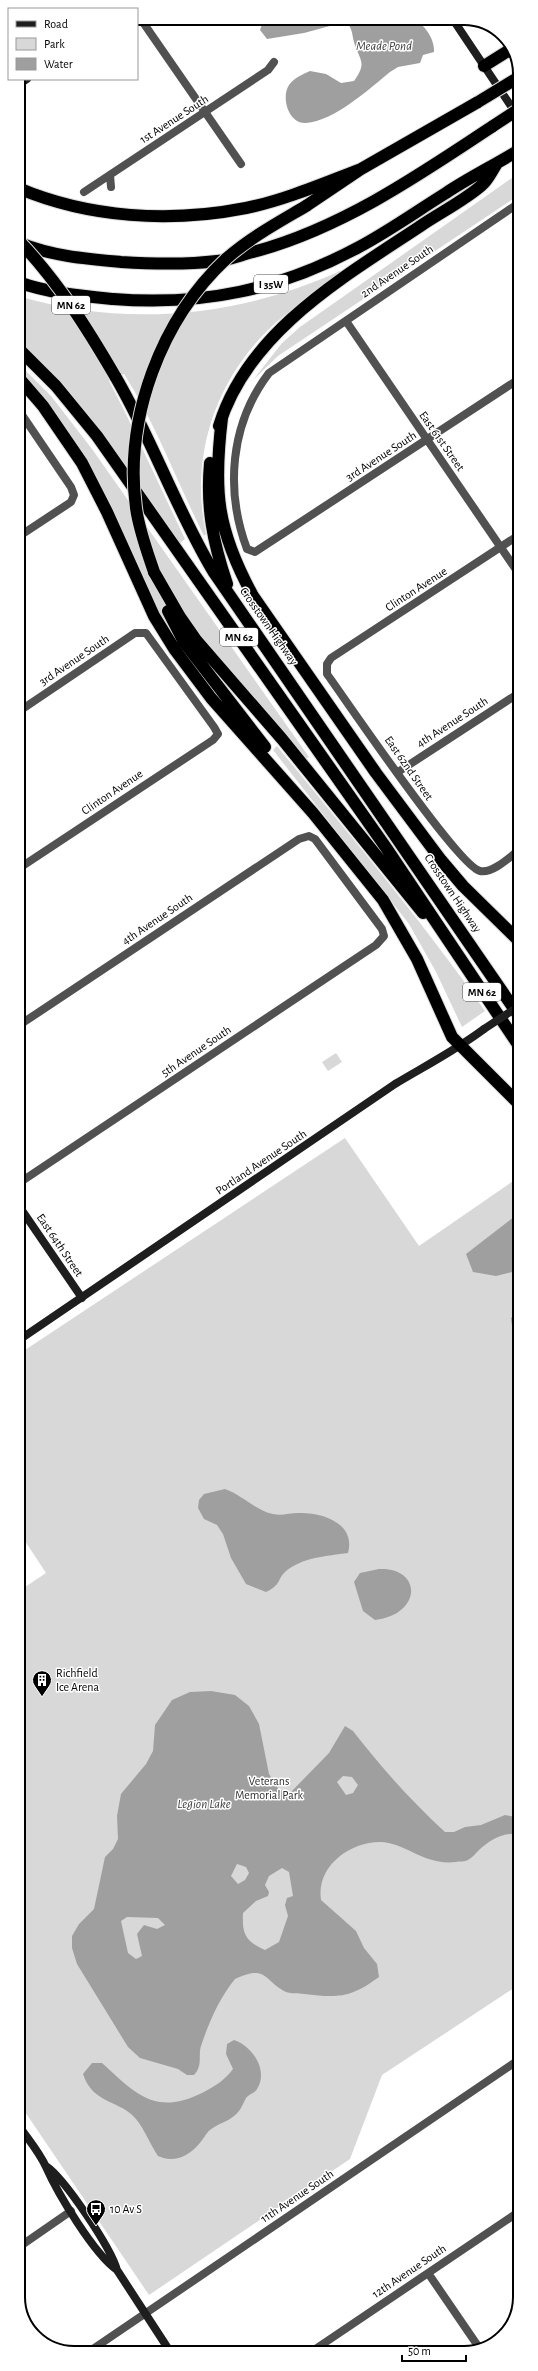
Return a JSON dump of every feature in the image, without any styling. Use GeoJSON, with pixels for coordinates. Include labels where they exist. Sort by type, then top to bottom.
{"type":"FeatureCollection","features":[{"type":"Feature","properties":{"kind":"highway"},"geometry":{"type":"LineString","coordinates":[[484,66],[507,51]]}},
{"type":"Feature","properties":{"kind":"highway"},"geometry":{"type":"LineString","coordinates":[[313,813],[304,797],[184,642],[158,590],[136,507],[135,458],[143,397],[156,360],[174,325],[202,283],[228,258],[256,237],[306,206],[361,168],[513,81]]}},
{"type":"Feature","properties":{"kind":"highway"},"geometry":{"type":"LineString","coordinates":[[25,244],[38,250],[99,260],[159,264],[219,261],[276,246],[333,223],[388,193],[513,113]]}},
{"type":"Feature","properties":{"kind":"highway","name":"I 35W"},"geometry":{"type":"LineString","coordinates":[[25,284],[92,297],[151,302],[212,298],[245,292],[303,273],[359,247],[469,178],[496,165],[513,154]]}},
{"type":"Feature","properties":{"kind":"highway"},"geometry":{"type":"LineString","coordinates":[[230,593],[216,549],[210,522],[208,488],[212,450],[222,418],[239,378],[273,336],[302,310],[368,261],[483,184],[496,165]]}},
{"type":"Feature","properties":{"kind":"highway"},"geometry":{"type":"LineString","coordinates":[[25,190],[52,200],[99,212],[157,217],[204,215],[247,208],[299,192],[361,168]]}},
{"type":"Feature","properties":{"kind":"highway","name":"Crosstown Highway"},"geometry":{"type":"LineString","coordinates":[[25,248],[38,261],[66,298],[133,406],[194,537],[213,571],[230,593],[513,1007]]}},
{"type":"Feature","properties":{"kind":"highway","name":"MN 62"},"geometry":{"type":"LineString","coordinates":[[25,355],[56,386],[97,436],[392,855],[436,920],[445,937],[513,1037]]}},
{"type":"Feature","properties":{"kind":"highway"},"geometry":{"type":"LineString","coordinates":[[25,385],[43,406],[82,463],[108,512],[154,616],[175,650],[212,698],[313,813],[383,900],[417,959],[452,1037],[513,1098]]}},
{"type":"Feature","properties":{"kind":"highway"},"geometry":{"type":"LineString","coordinates":[[222,418],[216,463],[218,502],[226,535],[236,565],[253,596],[376,773],[441,860],[463,886],[513,935]]}},
{"type":"Feature","properties":{"kind":"highway"},"geometry":{"type":"LineString","coordinates":[[154,572],[180,617],[196,640],[282,739],[431,923],[445,937]]}},
{"type":"Feature","properties":{"kind":"main road"},"geometry":{"type":"LineString","coordinates":[[457,25],[513,109]]}},
{"type":"Feature","properties":{"kind":"main road","name":"Portland Avenue South"},"geometry":{"type":"LineString","coordinates":[[25,1336],[395,1084],[447,1052],[461,1046],[513,1010]]}},
{"type":"Feature","properties":{"kind":"main road","name":"East 64th Street"},"geometry":{"type":"LineString","coordinates":[[25,1216],[82,1298]]}},
{"type":"Feature","properties":{"kind":"main road"},"geometry":{"type":"LineString","coordinates":[[25,2135],[46,2166],[49,2178],[71,2211],[107,2263],[117,2270]]}},
{"type":"Feature","properties":{"kind":"main road"},"geometry":{"type":"LineString","coordinates":[[46,2166],[56,2173],[114,2258],[117,2270],[167,2346]]}},
{"type":"Feature","properties":{"kind":"street"},"geometry":{"type":"LineString","coordinates":[[145,25],[241,164]]}},
{"type":"Feature","properties":{"kind":"street","name":"1st Avenue South"},"geometry":{"type":"LineString","coordinates":[[84,192],[268,70],[274,62]]}},
{"type":"Feature","properties":{"kind":"street"},"geometry":{"type":"LineString","coordinates":[[110,175],[111,187]]}},
{"type":"Feature","properties":{"kind":"street","name":"2nd Avenue South"},"geometry":{"type":"LineString","coordinates":[[255,552],[247,549],[240,531],[234,502],[234,466],[238,436],[256,390],[269,373],[289,358],[513,207]]}},
{"type":"Feature","properties":{"kind":"street","name":"East 61st Street"},"geometry":{"type":"LineString","coordinates":[[346,321],[513,565]]}},
{"type":"Feature","properties":{"kind":"street","name":"3rd Avenue South"},"geometry":{"type":"LineString","coordinates":[[255,552],[513,383]]}},
{"type":"Feature","properties":{"kind":"street"},"geometry":{"type":"LineString","coordinates":[[25,419],[71,487],[74,495],[71,502],[25,532]]}},
{"type":"Feature","properties":{"kind":"street","name":"Clinton Avenue"},"geometry":{"type":"LineString","coordinates":[[326,664],[331,658],[513,539]]}},
{"type":"Feature","properties":{"kind":"street","name":"3rd Avenue South"},"geometry":{"type":"LineString","coordinates":[[25,707],[136,633],[146,633],[210,720],[218,734]]}},
{"type":"Feature","properties":{"kind":"street","name":"East 62nd Street"},"geometry":{"type":"LineString","coordinates":[[326,664],[327,674],[434,824],[470,866],[479,871],[487,872],[513,854]]}},
{"type":"Feature","properties":{"kind":"street","name":"4th Avenue South"},"geometry":{"type":"LineString","coordinates":[[398,772],[513,697]]}},
{"type":"Feature","properties":{"kind":"street","name":"Clinton Avenue"},"geometry":{"type":"LineString","coordinates":[[25,864],[213,740],[218,734]]}},
{"type":"Feature","properties":{"kind":"street","name":"4th Avenue South"},"geometry":{"type":"LineString","coordinates":[[25,1021],[299,839],[309,836],[315,839],[368,908],[382,929],[384,936]]}},
{"type":"Feature","properties":{"kind":"street","name":"5th Avenue South"},"geometry":{"type":"LineString","coordinates":[[25,1178],[376,945],[384,936]]}},
{"type":"Feature","properties":{"kind":"street","name":"11th Avenue South"},"geometry":{"type":"LineString","coordinates":[[97,2346],[513,2064]]}},
{"type":"Feature","properties":{"kind":"street"},"geometry":{"type":"LineString","coordinates":[[25,2243],[71,2211]]}},
{"type":"Feature","properties":{"kind":"street","name":"12th Avenue South"},"geometry":{"type":"LineString","coordinates":[[320,2346],[513,2215]]}},
{"type":"Feature","properties":{"kind":"street"},"geometry":{"type":"LineString","coordinates":[[428,2273],[477,2344]]}},
{"type":"Feature","properties":{"kind":"green space"},"geometry":{"type":"Polygon","coordinates":[[[513,177],[513,199],[278,356],[253,380],[282,343],[300,327],[513,177]]]}},
{"type":"Feature","properties":{"kind":"green space"},"geometry":{"type":"Polygon","coordinates":[[[340,271],[342,274],[293,309],[265,333],[247,354],[232,376],[219,401],[210,426],[204,452],[201,479],[202,507],[206,534],[204,536],[136,393],[124,374],[109,381],[185,539],[180,543],[104,438],[63,388],[25,349],[25,298],[58,306],[99,312],[140,314],[181,313],[222,308],[262,299],[302,287],[340,271]]]}},
{"type":"Feature","properties":{"kind":"green space"},"geometry":{"type":"Polygon","coordinates":[[[25,370],[51,396],[92,449],[309,757],[305,759],[207,646],[191,622],[172,633],[203,678],[236,716],[217,699],[162,621],[111,512],[25,383],[25,370]]]}},
{"type":"Feature","properties":{"kind":"green space"},"geometry":{"type":"Polygon","coordinates":[[[277,746],[410,910],[485,1011],[462,1027],[436,972],[409,924],[273,750],[277,746]]]}},
{"type":"Feature","properties":{"kind":"green space"},"geometry":{"type":"Polygon","coordinates":[[[336,1053],[342,1062],[328,1071],[322,1062],[336,1053]]]}},
{"type":"Feature","properties":{"kind":"green space","name":"Veterans Memorial Park"},"geometry":{"type":"Polygon","coordinates":[[[345,1138],[419,1246],[513,1181],[513,1989],[382,2075],[350,2159],[149,2295],[25,2112],[25,1587],[46,1573],[25,1541],[25,1350],[345,1138]]]}},
{"type":"Feature","properties":{"kind":"water","name":"Meade Pond"},"geometry":{"type":"Polygon","coordinates":[[[262,25],[334,25],[304,33],[267,39],[260,30],[262,25]]]}},
{"type":"Feature","properties":{"kind":"water","name":"Meade Pond"},"geometry":{"type":"Polygon","coordinates":[[[349,25],[422,25],[430,36],[434,47],[434,52],[423,55],[420,63],[398,67],[350,104],[328,117],[306,123],[295,119],[288,109],[286,96],[289,85],[296,78],[310,71],[326,74],[341,83],[354,81],[358,75],[361,69],[361,61],[354,42],[352,31],[349,25]]]}},
{"type":"Feature","properties":{"kind":"water"},"geometry":{"type":"Polygon","coordinates":[[[513,1218],[513,1272],[496,1276],[473,1272],[466,1254],[513,1218]]]}},
{"type":"Feature","properties":{"kind":"water"},"geometry":{"type":"Polygon","coordinates":[[[513,1316],[513,1328],[512,1326],[511,1318],[513,1316]]]}},
{"type":"Feature","properties":{"kind":"water"},"geometry":{"type":"Polygon","coordinates":[[[225,1489],[266,1512],[279,1515],[307,1513],[326,1517],[335,1521],[347,1534],[349,1543],[348,1553],[323,1556],[299,1563],[285,1572],[276,1585],[266,1592],[246,1584],[231,1558],[223,1534],[217,1525],[204,1519],[198,1508],[199,1500],[204,1494],[225,1489]]]}},
{"type":"Feature","properties":{"kind":"water"},"geometry":{"type":"Polygon","coordinates":[[[379,1569],[393,1570],[404,1575],[409,1583],[411,1592],[409,1601],[402,1610],[390,1616],[375,1620],[363,1611],[354,1582],[360,1573],[379,1569]]]}},
{"type":"Feature","properties":{"kind":"water","name":"Legion Lake"},"geometry":{"type":"Polygon","coordinates":[[[211,1691],[235,1695],[249,1706],[259,1724],[269,1774],[279,1790],[290,1793],[329,1753],[345,1726],[353,1731],[374,1758],[420,1808],[445,1832],[454,1832],[465,1827],[481,1825],[505,1815],[513,1817],[513,1834],[495,1838],[471,1858],[465,1861],[434,1861],[398,1846],[380,1842],[357,1846],[337,1859],[329,1867],[324,1877],[321,1888],[321,1900],[356,1931],[364,1948],[377,1964],[379,1977],[352,1993],[335,1996],[288,1993],[259,1973],[245,1975],[235,1979],[219,2003],[211,2020],[201,2046],[197,2072],[194,2075],[187,2075],[178,2069],[140,2058],[128,2047],[77,1964],[72,1948],[72,1936],[79,1924],[94,1909],[105,1857],[113,1849],[118,1839],[117,1816],[121,1794],[146,1764],[153,1751],[155,1725],[172,1700],[190,1692],[211,1691]],[[343,1776],[337,1782],[346,1795],[353,1793],[358,1785],[352,1777],[343,1776]],[[237,1864],[231,1876],[238,1884],[245,1880],[249,1873],[246,1867],[237,1864]],[[282,1868],[269,1876],[265,1885],[269,1892],[268,1896],[256,1901],[243,1913],[243,1926],[246,1936],[258,1947],[265,1950],[279,1942],[288,1916],[285,1905],[287,1898],[293,1896],[289,1872],[282,1868]],[[127,1917],[121,1921],[128,1953],[136,1959],[142,1956],[137,1934],[144,1925],[157,1929],[165,1925],[158,1918],[127,1917]]]}},
{"type":"Feature","properties":{"kind":"water"},"geometry":{"type":"Polygon","coordinates":[[[234,2040],[247,2048],[257,2060],[261,2074],[257,2089],[246,2098],[236,2114],[210,2130],[195,2149],[180,2158],[169,2159],[158,2156],[136,2119],[123,2108],[100,2097],[93,2091],[83,2074],[92,2063],[102,2063],[125,2084],[147,2098],[159,2102],[186,2100],[211,2088],[230,2073],[233,2069],[226,2054],[227,2044],[234,2040]]]}},
{"type":"Feature","properties":{"kind":"place","name":"Richfield Ice Arena"},"geometry":{"type":"Point","coordinates":[42,1697]}},
{"type":"Feature","properties":{"kind":"place","name":"10 Av S"},"geometry":{"type":"Point","coordinates":[96,2226]}}]}
